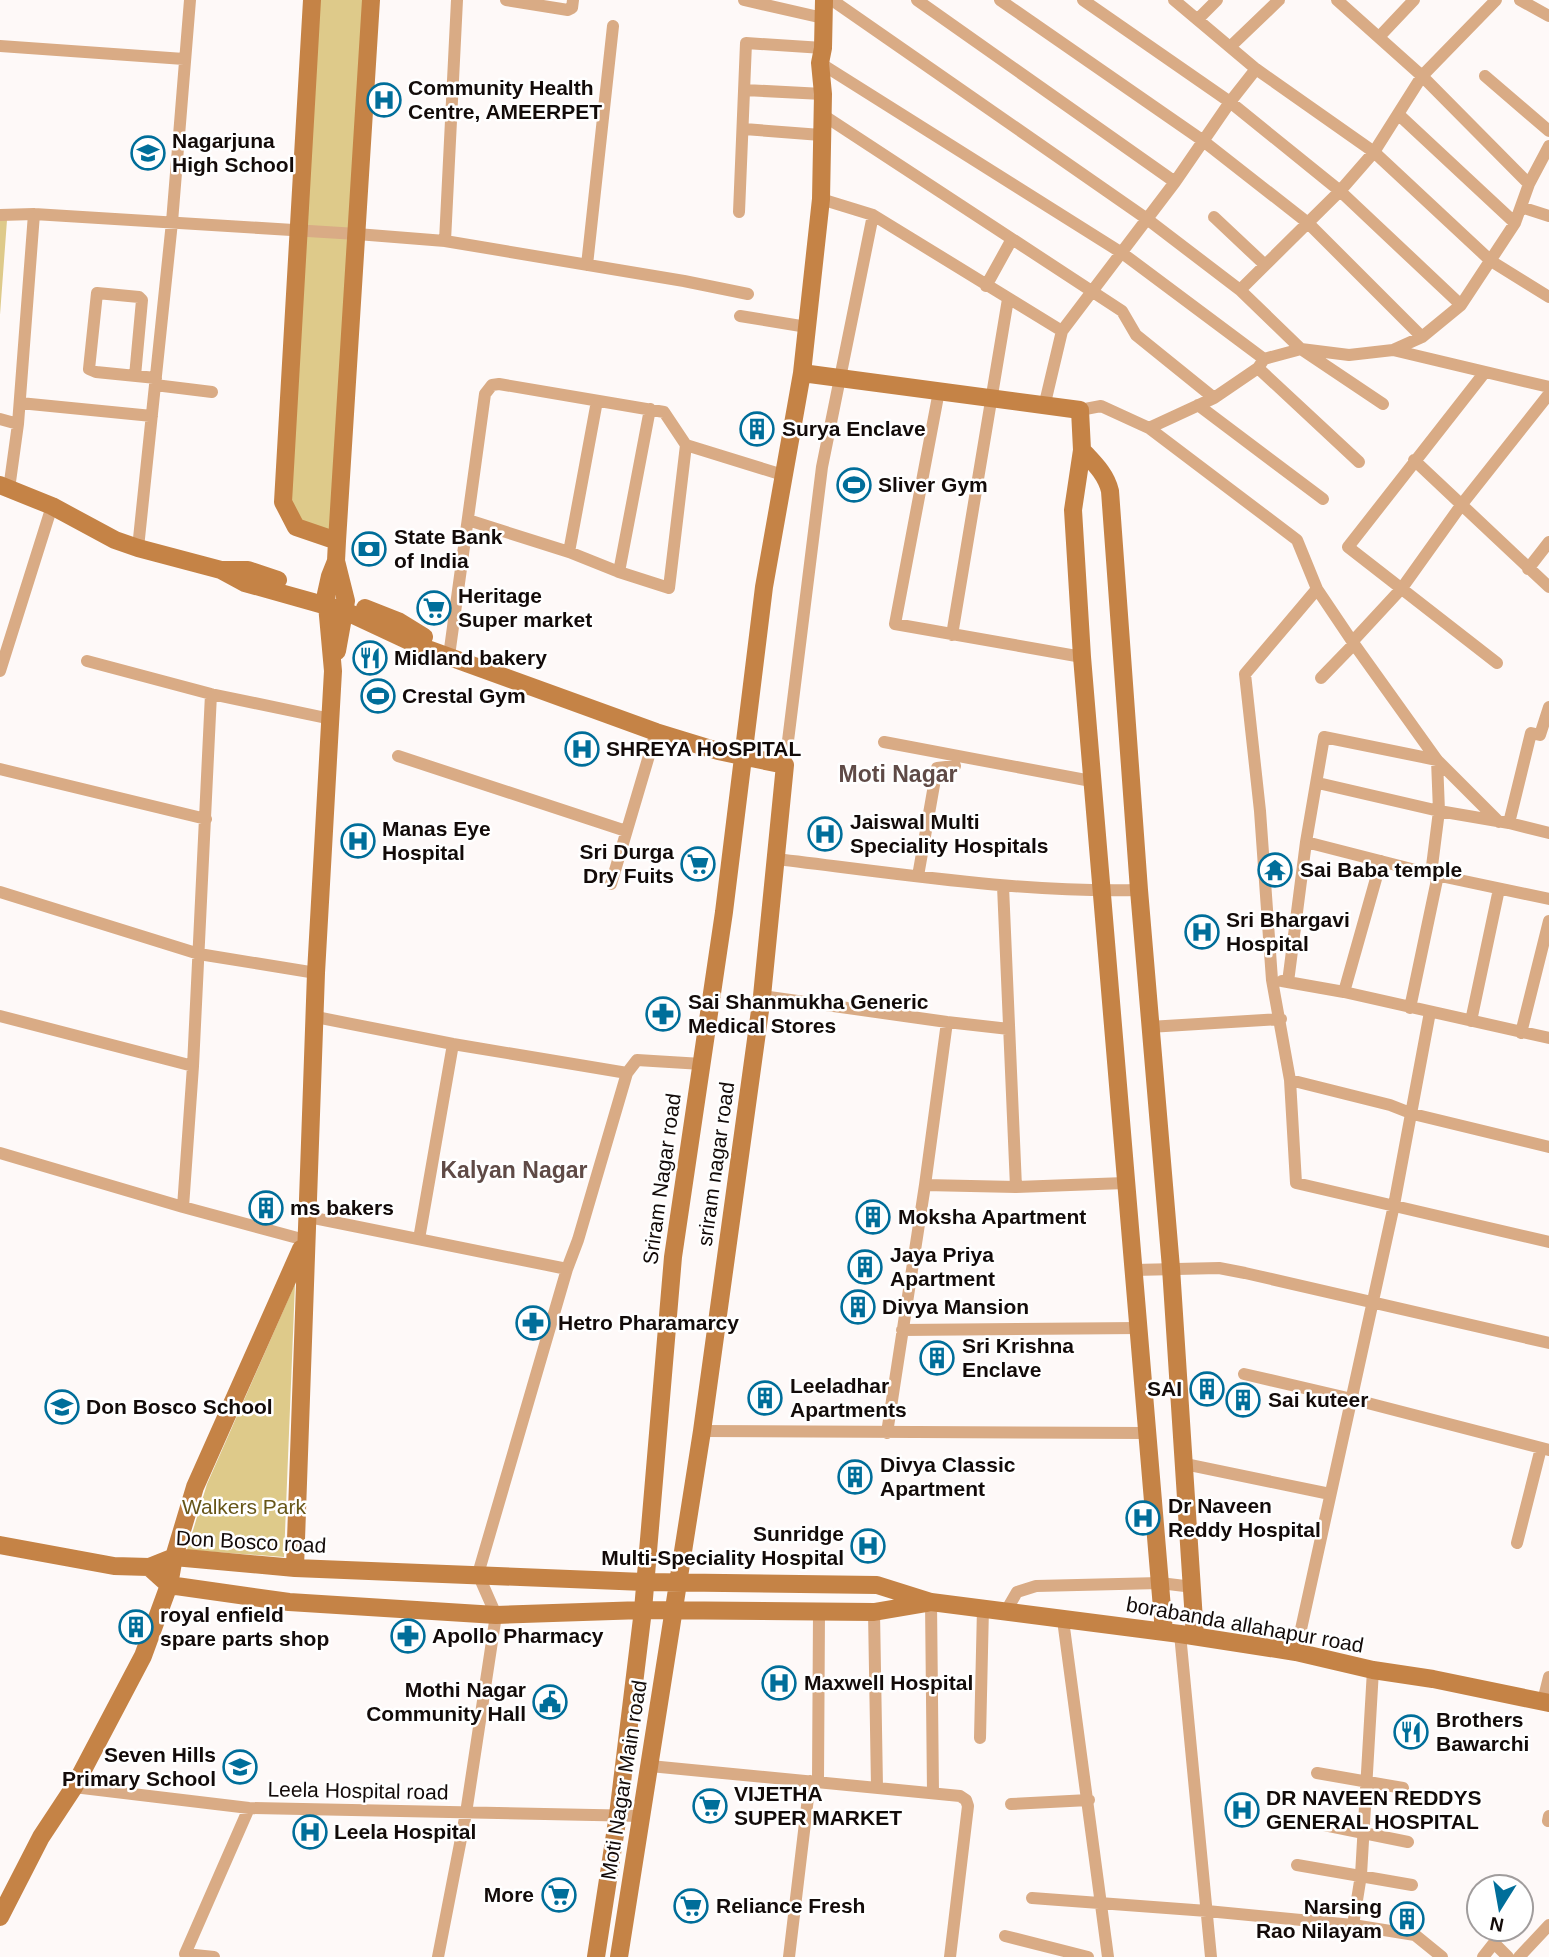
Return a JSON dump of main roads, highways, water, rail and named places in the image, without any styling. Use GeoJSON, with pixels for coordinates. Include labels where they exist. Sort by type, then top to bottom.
{"type":"FeatureCollection","features":[{"type":"Feature","properties":{"kind":"place","name":"Community Health Centre, AMEERPET"},"geometry":{"type":"Point","coordinates":[384,100]}},
{"type":"Feature","properties":{"kind":"place","name":"Nagarjuna High School"},"geometry":{"type":"Point","coordinates":[148,153]}},
{"type":"Feature","properties":{"kind":"place","name":"Surya Enclave"},"geometry":{"type":"Point","coordinates":[757,429]}},
{"type":"Feature","properties":{"kind":"place","name":"Sliver Gym"},"geometry":{"type":"Point","coordinates":[854,485]}},
{"type":"Feature","properties":{"kind":"place","name":"State Bank of India"},"geometry":{"type":"Point","coordinates":[369,549]}},
{"type":"Feature","properties":{"kind":"place","name":"Heritage Super market"},"geometry":{"type":"Point","coordinates":[434,608]}},
{"type":"Feature","properties":{"kind":"place","name":"Midland bakery"},"geometry":{"type":"Point","coordinates":[370,658]}},
{"type":"Feature","properties":{"kind":"place","name":"Crestal Gym"},"geometry":{"type":"Point","coordinates":[378,696]}},
{"type":"Feature","properties":{"kind":"place","name":"SHREYA HOSPITAL"},"geometry":{"type":"Point","coordinates":[582,749]}},
{"type":"Feature","properties":{"kind":"place","name":"Jaiswal Multi Speciality Hospitals"},"geometry":{"type":"Point","coordinates":[825,834]}},
{"type":"Feature","properties":{"kind":"place","name":"Manas Eye Hospital"},"geometry":{"type":"Point","coordinates":[358,841]}},
{"type":"Feature","properties":{"kind":"place","name":"Sri Durga Dry Fuits"},"geometry":{"type":"Point","coordinates":[698,864]}},
{"type":"Feature","properties":{"kind":"place","name":"Sai Baba temple"},"geometry":{"type":"Point","coordinates":[1275,870]}},
{"type":"Feature","properties":{"kind":"place","name":"Sri Bhargavi Hospital"},"geometry":{"type":"Point","coordinates":[1202,932]}},
{"type":"Feature","properties":{"kind":"place","name":"Sai Shanmukha Generic Medical Stores"},"geometry":{"type":"Point","coordinates":[663,1014]}},
{"type":"Feature","properties":{"kind":"place","name":"ms bakers"},"geometry":{"type":"Point","coordinates":[266,1208]}},
{"type":"Feature","properties":{"kind":"place","name":"Moksha Apartment"},"geometry":{"type":"Point","coordinates":[873,1217]}},
{"type":"Feature","properties":{"kind":"place","name":"Jaya Priya Apartment"},"geometry":{"type":"Point","coordinates":[865,1267]}},
{"type":"Feature","properties":{"kind":"place","name":"Divya Mansion"},"geometry":{"type":"Point","coordinates":[858,1307]}},
{"type":"Feature","properties":{"kind":"place","name":"Hetro Pharamarcy"},"geometry":{"type":"Point","coordinates":[533,1323]}},
{"type":"Feature","properties":{"kind":"place","name":"Sri Krishna Enclave"},"geometry":{"type":"Point","coordinates":[937,1358]}},
{"type":"Feature","properties":{"kind":"place","name":"SAI"},"geometry":{"type":"Point","coordinates":[1207,1389]}},
{"type":"Feature","properties":{"kind":"place","name":"Leeladhar Apartments"},"geometry":{"type":"Point","coordinates":[765,1398]}},
{"type":"Feature","properties":{"kind":"place","name":"Sai kuteer"},"geometry":{"type":"Point","coordinates":[1243,1400]}},
{"type":"Feature","properties":{"kind":"place","name":"Don Bosco School"},"geometry":{"type":"Point","coordinates":[62,1407]}},
{"type":"Feature","properties":{"kind":"place","name":"Divya Classic Apartment"},"geometry":{"type":"Point","coordinates":[855,1477]}},
{"type":"Feature","properties":{"kind":"place","name":"Dr Naveen Reddy Hospital"},"geometry":{"type":"Point","coordinates":[1143,1518]}},
{"type":"Feature","properties":{"kind":"place","name":"Sunridge Multi-Speciality Hospital"},"geometry":{"type":"Point","coordinates":[868,1546]}},
{"type":"Feature","properties":{"kind":"place","name":"royal enfield spare parts shop"},"geometry":{"type":"Point","coordinates":[136,1627]}},
{"type":"Feature","properties":{"kind":"place","name":"Apollo Pharmacy"},"geometry":{"type":"Point","coordinates":[408,1636]}},
{"type":"Feature","properties":{"kind":"place","name":"Maxwell Hospital"},"geometry":{"type":"Point","coordinates":[779,1683]}},
{"type":"Feature","properties":{"kind":"place","name":"Mothi Nagar Community Hall"},"geometry":{"type":"Point","coordinates":[550,1702]}},
{"type":"Feature","properties":{"kind":"place","name":"Brothers Bawarchi"},"geometry":{"type":"Point","coordinates":[1411,1732]}},
{"type":"Feature","properties":{"kind":"place","name":"Seven Hills Primary School"},"geometry":{"type":"Point","coordinates":[240,1767]}},
{"type":"Feature","properties":{"kind":"place","name":"VIJETHA SUPER MARKET"},"geometry":{"type":"Point","coordinates":[710,1806]}},
{"type":"Feature","properties":{"kind":"place","name":"DR NAVEEN REDDYS GENERAL HOSPITAL"},"geometry":{"type":"Point","coordinates":[1242,1810]}},
{"type":"Feature","properties":{"kind":"place","name":"Leela Hospital"},"geometry":{"type":"Point","coordinates":[310,1832]}},
{"type":"Feature","properties":{"kind":"place","name":"More"},"geometry":{"type":"Point","coordinates":[559,1895]}},
{"type":"Feature","properties":{"kind":"place","name":"Reliance Fresh"},"geometry":{"type":"Point","coordinates":[691,1906]}},
{"type":"Feature","properties":{"kind":"place","name":"Narsing Rao Nilayam"},"geometry":{"type":"Point","coordinates":[1407,1919]}},
{"type":"Feature","properties":{"kind":"district","name":"Moti Nagar"},"geometry":{"type":"Point","coordinates":[898,774]}},
{"type":"Feature","properties":{"kind":"district","name":"Kalyan Nagar"},"geometry":{"type":"Point","coordinates":[514,1170]}},
{"type":"Feature","properties":{"kind":"park label","name":"Walkers Park"},"geometry":{"type":"Point","coordinates":[244,1507]}}]}
